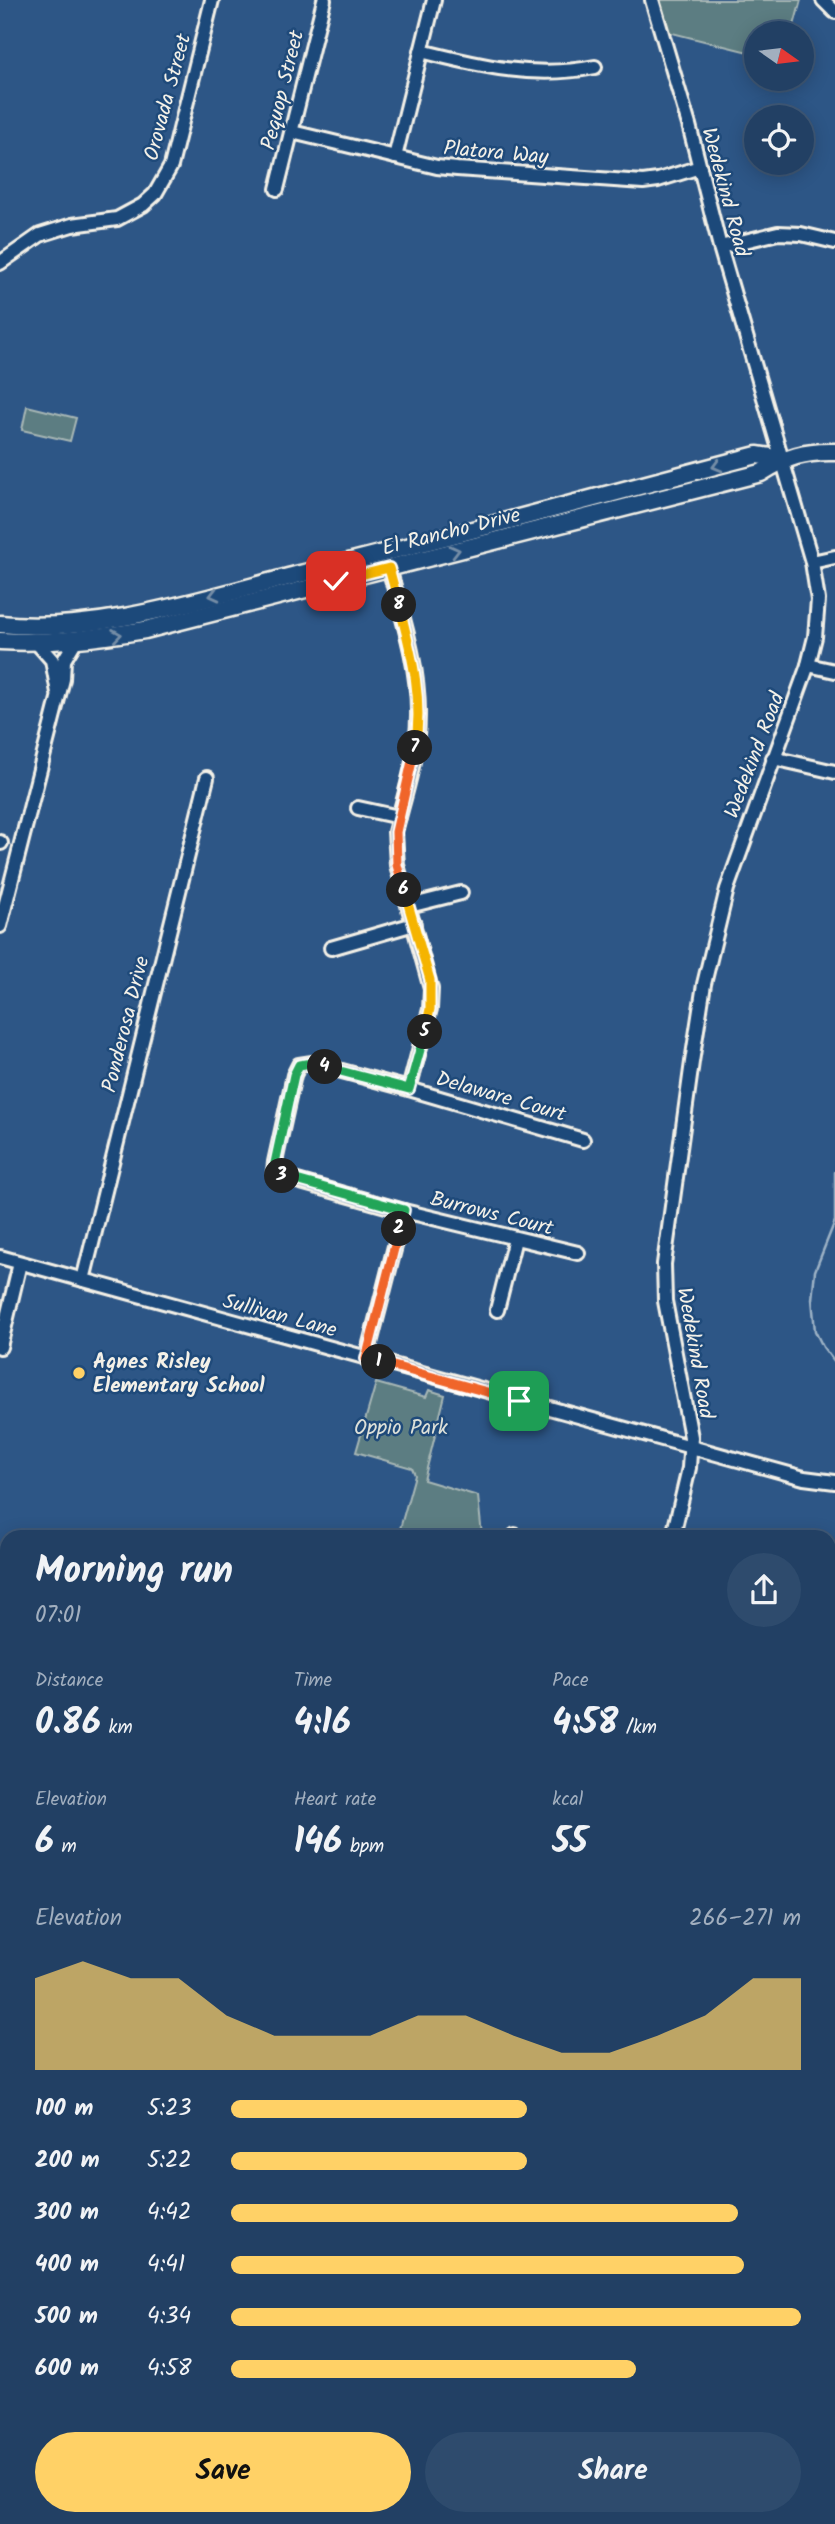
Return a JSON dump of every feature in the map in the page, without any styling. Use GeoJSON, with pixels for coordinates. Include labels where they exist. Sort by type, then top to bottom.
{"type":"FeatureCollection","features":[{"type":"Feature","properties":{"kind":"main road","name":"El Rancho Drive"},"geometry":{"type":"LineString","coordinates":[[5,642],[76,640],[145,630],[761,473],[784,459],[809,453],[835,452]]}},
{"type":"Feature","properties":{"kind":"main road","name":"El Rancho Drive"},"geometry":{"type":"LineString","coordinates":[[0,624],[52,627],[117,619],[757,455],[784,459]]}},
{"type":"Feature","properties":{"kind":"main road"},"geometry":{"type":"LineString","coordinates":[[5,642],[18,636],[44,633],[52,627]]}},
{"type":"Feature","properties":{"kind":"street","name":"Orovada Street"},"geometry":{"type":"LineString","coordinates":[[0,263],[40,235],[72,225],[117,219],[143,205],[155,194],[171,166],[212,0]]}},
{"type":"Feature","properties":{"kind":"street","name":"Pequop Street"},"geometry":{"type":"LineString","coordinates":[[277,189],[324,0]]}},
{"type":"Feature","properties":{"kind":"street"},"geometry":{"type":"LineString","coordinates":[[395,157],[434,0]]}},
{"type":"Feature","properties":{"kind":"street","name":"Wedekind Road"},"geometry":{"type":"LineString","coordinates":[[652,0],[720,247],[784,459],[812,562],[818,600],[815,636],[808,665],[727,889],[710,958],[692,1062],[664,1264],[666,1301],[690,1427],[689,1468],[674,1530]]}},
{"type":"Feature","properties":{"kind":"street"},"geometry":{"type":"LineString","coordinates":[[823,0],[835,12]]}},
{"type":"Feature","properties":{"kind":"street"},"geometry":{"type":"LineString","coordinates":[[421,51],[511,71],[571,72],[595,67]]}},
{"type":"Feature","properties":{"kind":"street","name":"Platora Way"},"geometry":{"type":"LineString","coordinates":[[292,132],[457,169],[643,182],[700,167]]}},
{"type":"Feature","properties":{"kind":"street"},"geometry":{"type":"LineString","coordinates":[[720,247],[778,233],[800,234],[835,242]]}},
{"type":"Feature","properties":{"kind":"street"},"geometry":{"type":"LineString","coordinates":[[812,562],[835,557]]}},
{"type":"Feature","properties":{"kind":"street"},"geometry":{"type":"LineString","coordinates":[[389,568],[412,659],[418,695],[416,743],[395,847],[397,865],[430,980],[431,1001],[409,1089]]}},
{"type":"Feature","properties":{"kind":"street"},"geometry":{"type":"LineString","coordinates":[[0,926],[63,679],[64,660],[76,640]]}},
{"type":"Feature","properties":{"kind":"street"},"geometry":{"type":"LineString","coordinates":[[36,642],[52,660],[58,693]]}},
{"type":"Feature","properties":{"kind":"street"},"geometry":{"type":"LineString","coordinates":[[808,665],[835,671]]}},
{"type":"Feature","properties":{"kind":"street"},"geometry":{"type":"LineString","coordinates":[[773,758],[835,772]]}},
{"type":"Feature","properties":{"kind":"street","name":"Ponderosa Drive"},"geometry":{"type":"LineString","coordinates":[[83,1280],[206,778]]}},
{"type":"Feature","properties":{"kind":"street"},"geometry":{"type":"LineString","coordinates":[[358,807],[399,817]]}},
{"type":"Feature","properties":{"kind":"street"},"geometry":{"type":"LineString","coordinates":[[409,906],[461,893]]}},
{"type":"Feature","properties":{"kind":"street"},"geometry":{"type":"LineString","coordinates":[[331,948],[414,924]]}},
{"type":"Feature","properties":{"kind":"street","name":"Delaware Court"},"geometry":{"type":"LineString","coordinates":[[357,1197],[283,1177],[274,1172],[294,1075],[299,1065],[312,1063],[583,1140]]}},
{"type":"Feature","properties":{"kind":"street","name":"Burrows Court"},"geometry":{"type":"LineString","coordinates":[[357,1197],[579,1254]]}},
{"type":"Feature","properties":{"kind":"street"},"geometry":{"type":"LineString","coordinates":[[366,1359],[404,1210]]}},
{"type":"Feature","properties":{"kind":"street"},"geometry":{"type":"LineString","coordinates":[[497,1310],[515,1238]]}},
{"type":"Feature","properties":{"kind":"street","name":"Sullivan Lane"},"geometry":{"type":"LineString","coordinates":[[0,1257],[804,1478],[835,1482]]}},
{"type":"Feature","properties":{"kind":"street"},"geometry":{"type":"LineString","coordinates":[[0,1347],[20,1263]]}},
{"type":"Feature","properties":{"kind":"green space"},"geometry":{"type":"Polygon","coordinates":[[[659,0],[801,0],[795,21],[744,21],[744,51],[668,32],[659,0]]]}},
{"type":"Feature","properties":{"kind":"green space"},"geometry":{"type":"Polygon","coordinates":[[[27,406],[76,418],[70,441],[22,430],[27,406]]]}},
{"type":"Feature","properties":{"kind":"green space","name":"Oppio Park"},"geometry":{"type":"Polygon","coordinates":[[[376,1383],[426,1397],[429,1390],[445,1395],[424,1480],[478,1496],[481,1530],[400,1530],[415,1475],[412,1468],[356,1452],[376,1383]]]}},
{"type":"Feature","properties":{"kind":"waterway"},"geometry":{"type":"LineString","coordinates":[[835,1172],[835,1221],[815,1271],[812,1299],[815,1331],[835,1363]]}},
{"type":"Feature","properties":{"kind":"place","name":"Agnes Risley Elementary School"},"geometry":{"type":"Point","coordinates":[79,1373]}},
{"type":"Feature","properties":{"kind":"route"},"geometry":{"type":"LineString","coordinates":[[336,581],[389,568],[416,676],[417,736],[395,847],[397,865],[430,980],[431,1001],[409,1089],[312,1063],[299,1065],[294,1075],[274,1172],[283,1177],[404,1210],[366,1359],[519,1401]]}}]}
